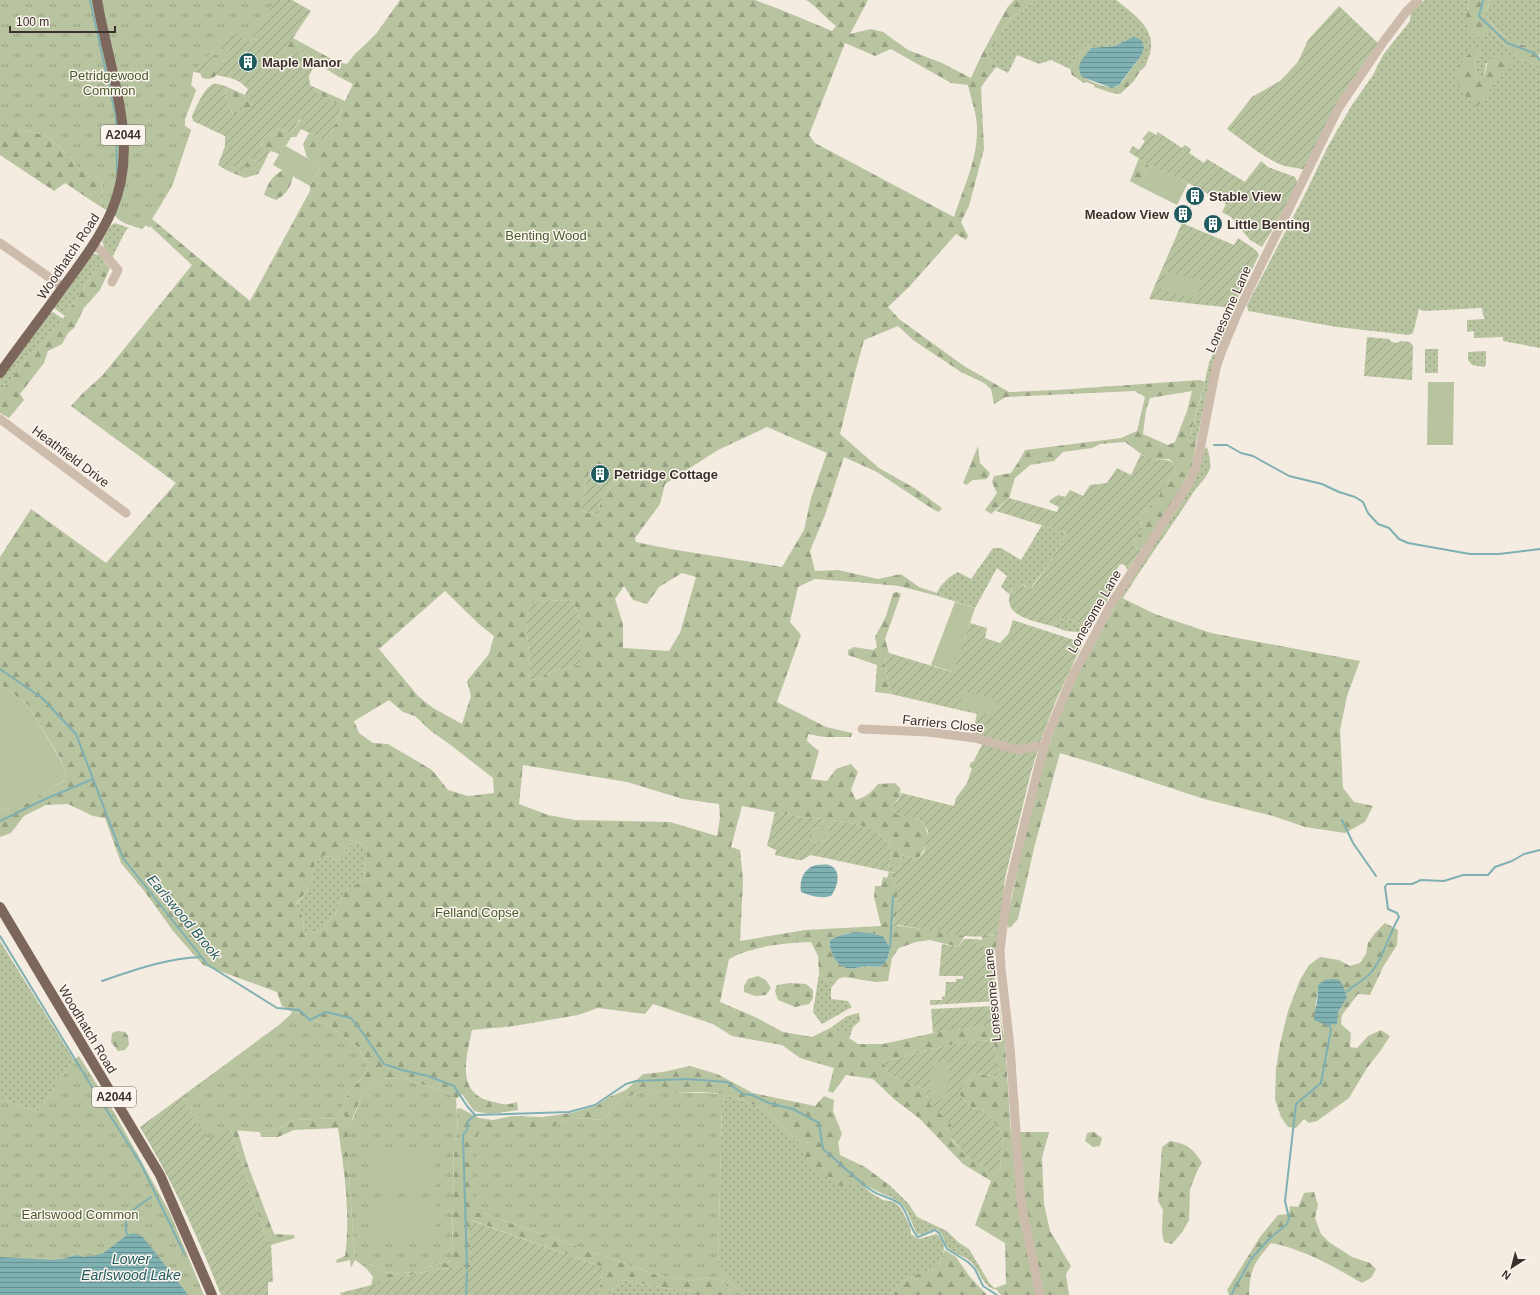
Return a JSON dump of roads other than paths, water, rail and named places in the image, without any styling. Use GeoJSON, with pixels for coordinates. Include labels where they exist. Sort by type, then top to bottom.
{"type":"FeatureCollection","features":[{"type":"Feature","properties":{"kind":"main road","name":"Woodhatch Road"},"geometry":{"type":"LineString","coordinates":[[0,373],[94,246],[115,205],[122,179],[124,160],[122,122],[97,0]]}},
{"type":"Feature","properties":{"kind":"main road","name":"Woodhatch Road"},"geometry":{"type":"LineString","coordinates":[[0,907],[160,1175],[212,1295]]}},
{"type":"Feature","properties":{"kind":"street","name":"Lonesome Lane"},"geometry":{"type":"LineString","coordinates":[[1040,1295],[1021,1202],[1010,1047],[1000,950],[1007,895],[1044,748],[1056,713],[1090,642],[1110,606],[1190,481],[1196,467],[1210,394],[1221,353],[1238,312],[1327,131],[1351,88],[1406,12],[1418,0]]}},
{"type":"Feature","properties":{"kind":"street"},"geometry":{"type":"LineString","coordinates":[[0,243],[63,287]]}},
{"type":"Feature","properties":{"kind":"street"},"geometry":{"type":"LineString","coordinates":[[94,246],[102,251],[118,270],[112,282]]}},
{"type":"Feature","properties":{"kind":"street","name":"Heathfield Drive"},"geometry":{"type":"LineString","coordinates":[[0,419],[126,513]]}},
{"type":"Feature","properties":{"kind":"street","name":"Farriers Close"},"geometry":{"type":"LineString","coordinates":[[862,729],[928,732],[975,738],[1018,750],[1037,746],[1044,748]]}},
{"type":"Feature","properties":{"kind":"water"},"geometry":{"type":"Polygon","coordinates":[[[1133,37],[1142,41],[1144,48],[1140,57],[1119,85],[1112,88],[1082,77],[1079,68],[1081,61],[1091,48],[1115,46],[1133,37]]]}},
{"type":"Feature","properties":{"kind":"water"},"geometry":{"type":"Polygon","coordinates":[[[816,865],[829,865],[836,871],[838,879],[837,884],[831,896],[816,897],[801,892],[803,875],[808,869],[816,865]]]}},
{"type":"Feature","properties":{"kind":"water"},"geometry":{"type":"Polygon","coordinates":[[[855,932],[883,936],[890,948],[887,960],[883,965],[878,967],[865,966],[848,969],[839,964],[830,948],[830,940],[838,936],[855,932]]]}},
{"type":"Feature","properties":{"kind":"water"},"geometry":{"type":"Polygon","coordinates":[[[1325,980],[1339,980],[1343,985],[1347,998],[1338,1012],[1337,1024],[1326,1025],[1314,1020],[1318,985],[1325,980]]]}},
{"type":"Feature","properties":{"kind":"water","name":"Lower Earlswood Lake"},"geometry":{"type":"Polygon","coordinates":[[[134,1233],[143,1237],[188,1295],[0,1295],[0,1257],[52,1260],[77,1255],[85,1257],[102,1254],[127,1235],[134,1233]]]}},
{"type":"Feature","properties":{"kind":"waterway"},"geometry":{"type":"LineString","coordinates":[[90,0],[116,117],[117,173]]}},
{"type":"Feature","properties":{"kind":"waterway"},"geometry":{"type":"LineString","coordinates":[[1483,0],[1479,16],[1507,43],[1534,53],[1540,60]]}},
{"type":"Feature","properties":{"kind":"waterway"},"geometry":{"type":"LineString","coordinates":[[1214,445],[1227,445],[1241,453],[1253,456],[1289,476],[1322,484],[1339,492],[1355,497],[1363,502],[1368,513],[1378,524],[1389,528],[1399,539],[1408,543],[1470,554],[1499,554],[1540,549]]}},
{"type":"Feature","properties":{"kind":"waterway","name":"Earlswood Brook"},"geometry":{"type":"LineString","coordinates":[[0,669],[42,698],[76,734],[123,858],[208,965],[277,1008],[299,1010],[310,1020],[326,1012],[351,1018],[384,1064],[428,1076],[454,1086],[467,1106],[475,1115]]}},
{"type":"Feature","properties":{"kind":"waterway"},"geometry":{"type":"LineString","coordinates":[[0,821],[43,800],[93,779]]}},
{"type":"Feature","properties":{"kind":"waterway"},"geometry":{"type":"LineString","coordinates":[[1342,820],[1353,843],[1376,876]]}},
{"type":"Feature","properties":{"kind":"waterway","name":"Earlswood Brook"},"geometry":{"type":"LineString","coordinates":[[1345,994],[1373,970],[1381,957],[1399,917],[1397,913],[1388,909],[1385,887],[1387,884],[1412,884],[1421,880],[1444,881],[1463,875],[1488,875],[1495,867],[1512,861],[1524,854],[1540,850]]}},
{"type":"Feature","properties":{"kind":"waterway"},"geometry":{"type":"LineString","coordinates":[[890,948],[893,896]]}},
{"type":"Feature","properties":{"kind":"waterway"},"geometry":{"type":"LineString","coordinates":[[0,936],[95,1092]]}},
{"type":"Feature","properties":{"kind":"waterway"},"geometry":{"type":"LineString","coordinates":[[102,981],[163,962],[201,957]]}},
{"type":"Feature","properties":{"kind":"waterway","name":"Earlswood Brook"},"geometry":{"type":"LineString","coordinates":[[1231,1295],[1251,1259],[1268,1240],[1287,1224],[1289,1218],[1285,1201],[1296,1104],[1321,1083],[1331,1029],[1328,1023]]}},
{"type":"Feature","properties":{"kind":"waterway","name":"Earlswood Brook"},"geometry":{"type":"LineString","coordinates":[[475,1115],[569,1112],[595,1105],[626,1084],[636,1081],[687,1079],[727,1082],[743,1094],[752,1095],[769,1103],[793,1109],[819,1123],[823,1149],[871,1190],[898,1202],[918,1237],[935,1230],[939,1233],[947,1249],[968,1262],[975,1269],[983,1286],[997,1295]]}},
{"type":"Feature","properties":{"kind":"waterway"},"geometry":{"type":"LineString","coordinates":[[97,1095],[141,1164],[184,1253]]}},
{"type":"Feature","properties":{"kind":"waterway"},"geometry":{"type":"LineString","coordinates":[[467,1269],[463,1135],[467,1130],[468,1121],[475,1115]]}},
{"type":"Feature","properties":{"kind":"waterway"},"geometry":{"type":"LineString","coordinates":[[127,1235],[126,1221],[128,1216],[151,1197]]}},
{"type":"Feature","properties":{"kind":"waterway"},"geometry":{"type":"LineString","coordinates":[[466,1295],[467,1272]]}},
{"type":"Feature","properties":{"kind":"place","name":"Maple Manor"},"geometry":{"type":"Point","coordinates":[248,62]}},
{"type":"Feature","properties":{"kind":"place","name":"Stable View"},"geometry":{"type":"Point","coordinates":[1195,196]}},
{"type":"Feature","properties":{"kind":"place","name":"Meadow View"},"geometry":{"type":"Point","coordinates":[1183,214]}},
{"type":"Feature","properties":{"kind":"place","name":"Little Benting"},"geometry":{"type":"Point","coordinates":[1213,224]}},
{"type":"Feature","properties":{"kind":"place","name":"Petridge Cottage"},"geometry":{"type":"Point","coordinates":[600,474]}},
{"type":"Feature","properties":{"kind":"park label","name":"Petridgewood Common"},"geometry":{"type":"Point","coordinates":[109,82]}},
{"type":"Feature","properties":{"kind":"park label","name":"Benting Wood"},"geometry":{"type":"Point","coordinates":[546,235]}},
{"type":"Feature","properties":{"kind":"park label","name":"Felland Copse"},"geometry":{"type":"Point","coordinates":[477,912]}},
{"type":"Feature","properties":{"kind":"park label","name":"Earlswood Common"},"geometry":{"type":"Point","coordinates":[80,1214]}}]}
